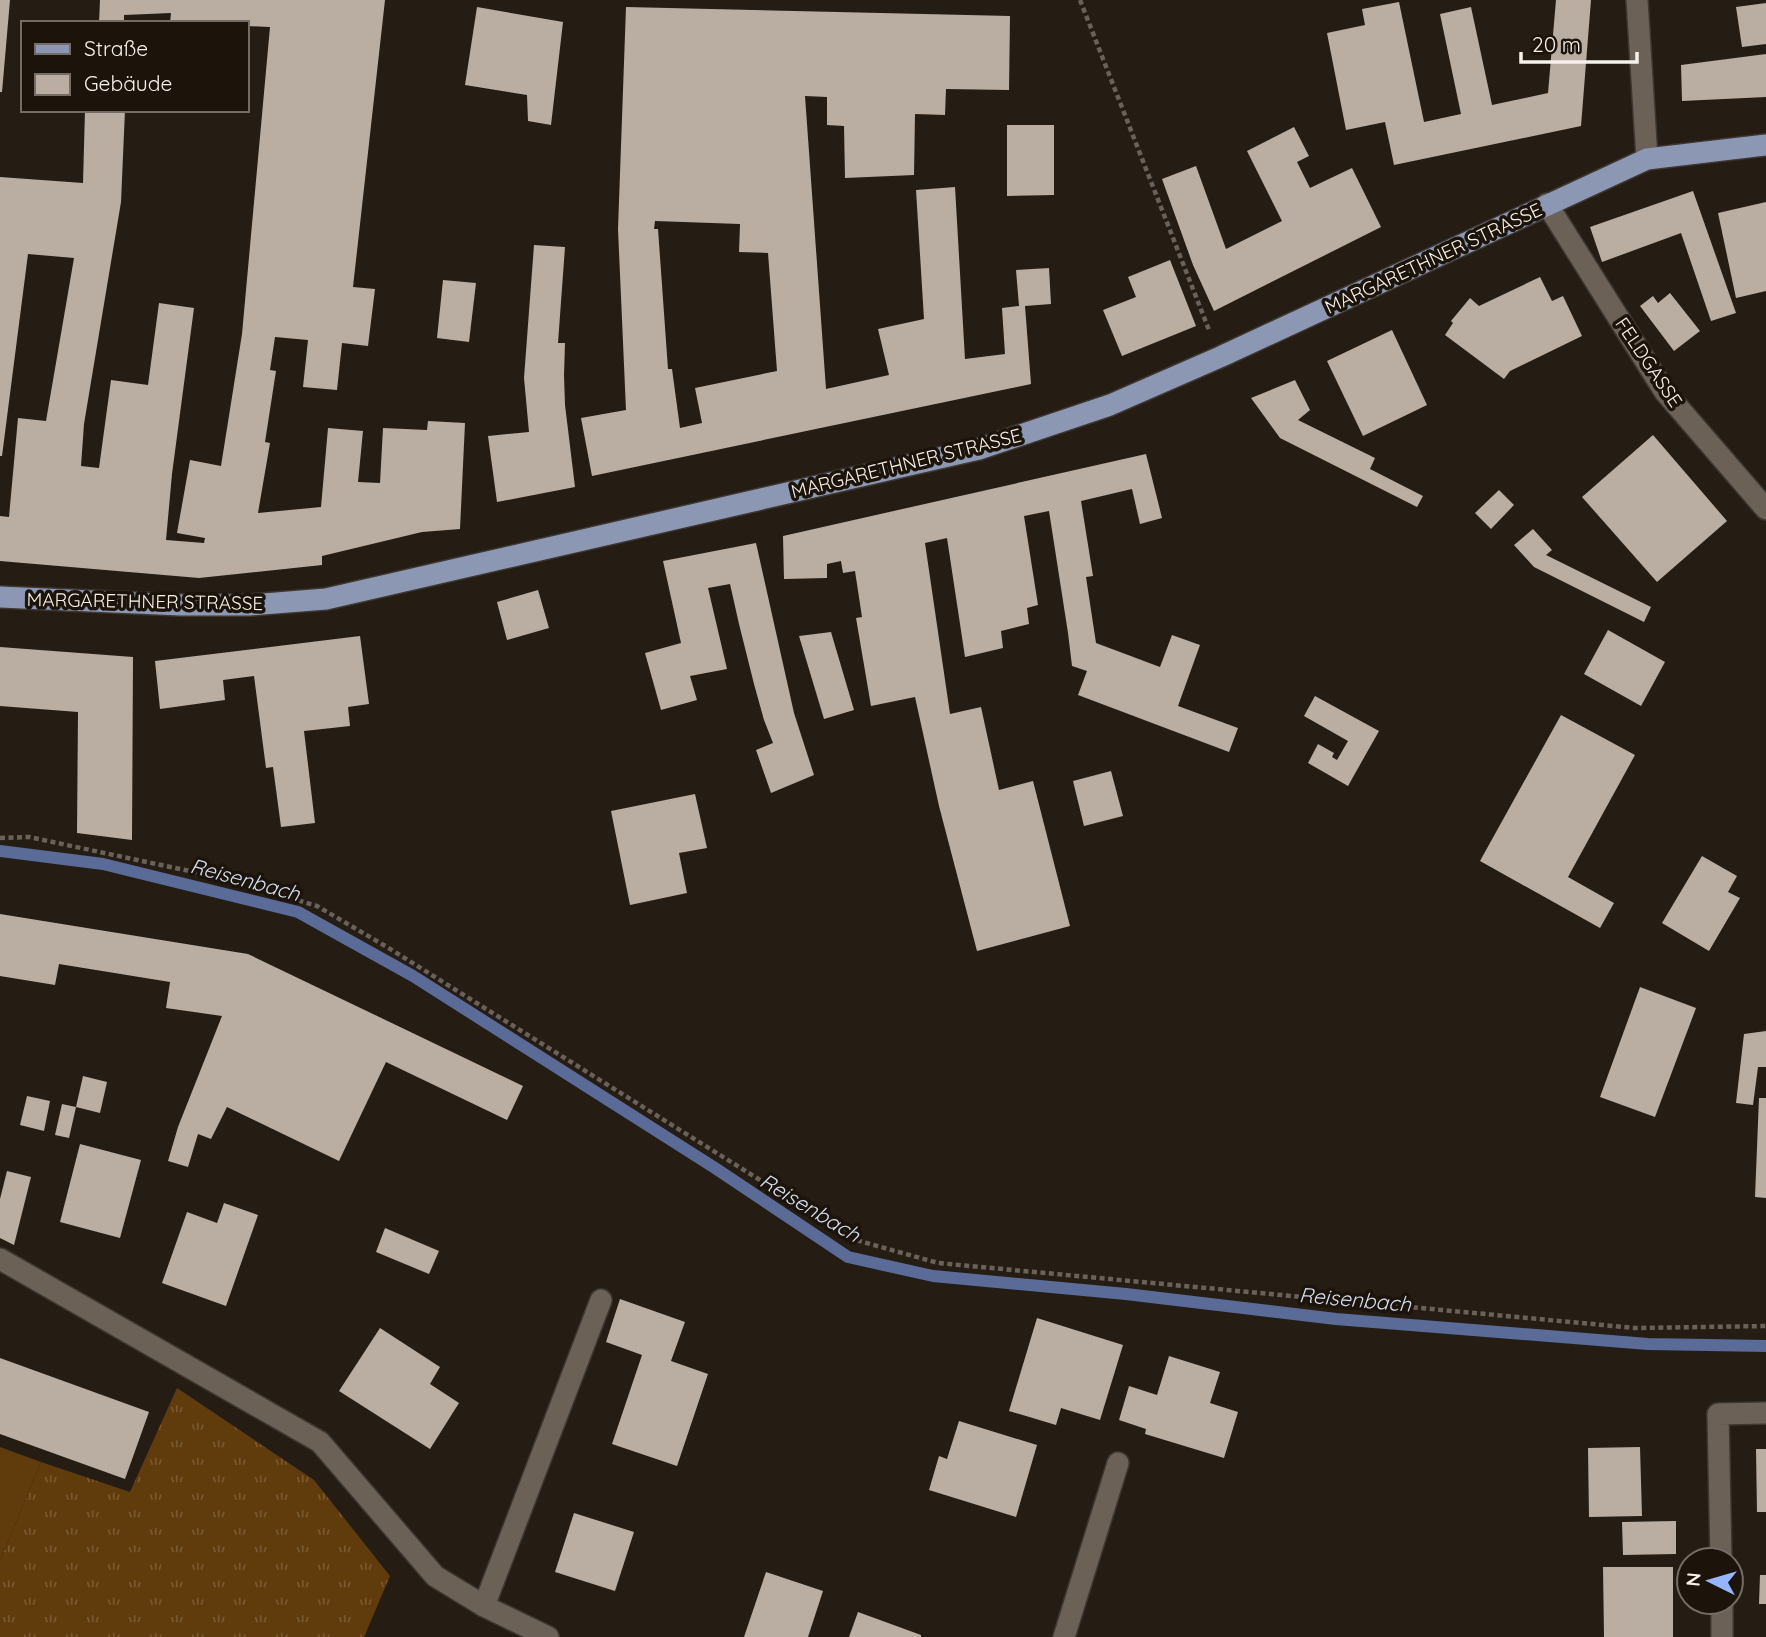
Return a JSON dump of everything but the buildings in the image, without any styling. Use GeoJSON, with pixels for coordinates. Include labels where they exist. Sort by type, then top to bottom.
{"type":"FeatureCollection","features":[{"type":"Feature","properties":{"kind":"main road","name":"MARGARETHNER STRASSE"},"geometry":{"type":"LineString","coordinates":[[0,597],[250,606],[326,599],[979,449],[1110,405],[1220,357],[1647,159],[1766,145]]}},
{"type":"Feature","properties":{"kind":"street"},"geometry":{"type":"LineString","coordinates":[[1637,0],[1647,159]]}},
{"type":"Feature","properties":{"kind":"street","name":"FELDGASSE"},"geometry":{"type":"LineString","coordinates":[[1548,204],[1665,392],[1766,509]]}},
{"type":"Feature","properties":{"kind":"street"},"geometry":{"type":"LineString","coordinates":[[0,1259],[320,1442],[435,1576],[484,1606],[548,1637]]}},
{"type":"Feature","properties":{"kind":"street"},"geometry":{"type":"LineString","coordinates":[[484,1606],[601,1300]]}},
{"type":"Feature","properties":{"kind":"street"},"geometry":{"type":"LineString","coordinates":[[1721,1546],[1718,1414],[1766,1413]]}},
{"type":"Feature","properties":{"kind":"street"},"geometry":{"type":"LineString","coordinates":[[1064,1637],[1118,1463]]}},
{"type":"Feature","properties":{"kind":"street"},"geometry":{"type":"LineString","coordinates":[[1722,1616],[1722,1637]]}},
{"type":"Feature","properties":{"kind":"path"},"geometry":{"type":"LineString","coordinates":[[1080,0],[1220,357]]}},
{"type":"Feature","properties":{"kind":"path"},"geometry":{"type":"LineString","coordinates":[[0,838],[29,837],[227,879],[317,906],[856,1240],[938,1263],[1635,1328],[1766,1326]]}},
{"type":"Feature","properties":{"kind":"green space"},"geometry":{"type":"Polygon","coordinates":[[[177,1388],[314,1480],[390,1576],[364,1637],[0,1637],[0,1561],[41,1462],[130,1492],[177,1388]]]}},
{"type":"Feature","properties":{"kind":"green space"},"geometry":{"type":"Polygon","coordinates":[[[0,1447],[41,1462],[0,1561],[0,1447]]]}},
{"type":"Feature","properties":{"kind":"waterway","name":"Reisenbach"},"geometry":{"type":"LineString","coordinates":[[0,851],[103,864],[298,912],[413,976],[715,1168],[848,1257],[933,1276],[1126,1294],[1336,1319],[1648,1344],[1766,1346]]}}]}
